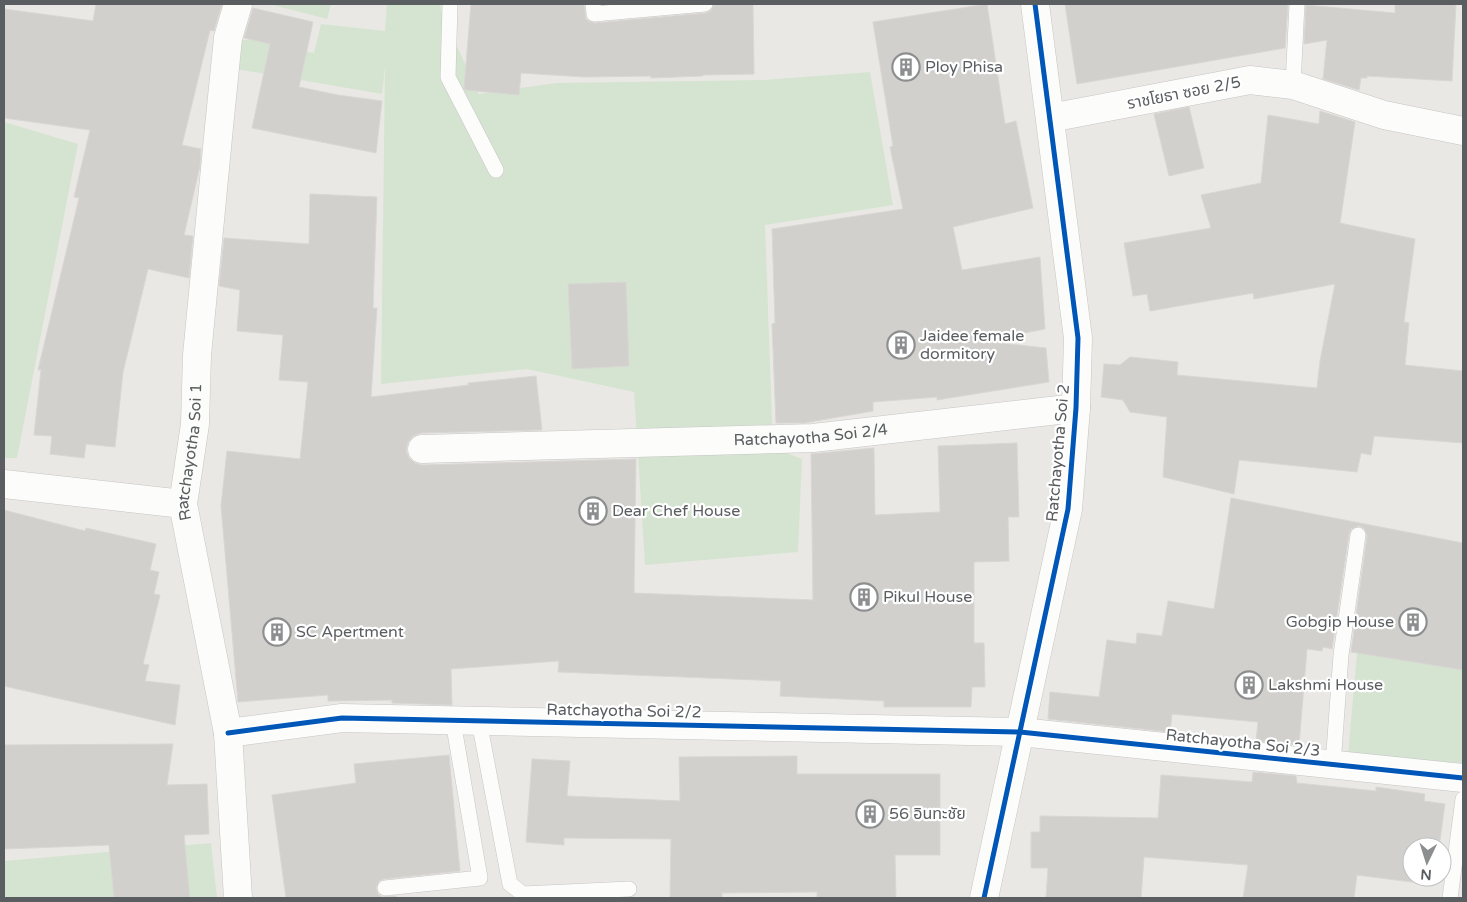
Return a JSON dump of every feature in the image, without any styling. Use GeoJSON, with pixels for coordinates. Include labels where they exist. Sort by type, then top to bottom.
{"type":"FeatureCollection","features":[{"type":"Feature","properties":{"kind":"street","name":"Ratchayotha Soi 1"},"geometry":{"type":"LineString","coordinates":[[238,4],[228,38],[197,355],[195,424],[183,504],[228,732],[238,898]]}},
{"type":"Feature","properties":{"kind":"street","name":"Ratchayotha Soi 2"},"geometry":{"type":"LineString","coordinates":[[984,898],[1068,509],[1076,408],[1078,338],[1035,4]]}},
{"type":"Feature","properties":{"kind":"street","name":"ราชโยธา ซอย 2/5"},"geometry":{"type":"LineString","coordinates":[[1050,118],[1250,80],[1293,85],[1384,114],[1463,130]]}},
{"type":"Feature","properties":{"kind":"street","name":"Ratchayotha Soi 2/4"},"geometry":{"type":"LineString","coordinates":[[422,449],[813,438],[1076,408]]}},
{"type":"Feature","properties":{"kind":"street"},"geometry":{"type":"LineString","coordinates":[[4,484],[183,504]]}},
{"type":"Feature","properties":{"kind":"street","name":"Ratchayotha Soi 2/2"},"geometry":{"type":"LineString","coordinates":[[228,732],[342,718],[1020,732]]}},
{"type":"Feature","properties":{"kind":"street","name":"Ratchayotha Soi 2/3"},"geometry":{"type":"LineString","coordinates":[[1020,732],[1463,778]]}},
{"type":"Feature","properties":{"kind":"lane"},"geometry":{"type":"LineString","coordinates":[[450,4],[448,77],[496,170]]}},
{"type":"Feature","properties":{"kind":"lane"},"geometry":{"type":"LineString","coordinates":[[593,4],[594,14],[705,4]]}},
{"type":"Feature","properties":{"kind":"lane"},"geometry":{"type":"LineString","coordinates":[[1293,85],[1297,4]]}},
{"type":"Feature","properties":{"kind":"lane"},"geometry":{"type":"LineString","coordinates":[[1333,765],[1341,655],[1358,535]]}},
{"type":"Feature","properties":{"kind":"lane"},"geometry":{"type":"LineString","coordinates":[[385,888],[480,878],[452,721]]}},
{"type":"Feature","properties":{"kind":"lane"},"geometry":{"type":"LineString","coordinates":[[479,721],[510,884],[523,894],[629,889]]}},
{"type":"Feature","properties":{"kind":"lane"},"geometry":{"type":"LineString","coordinates":[[1450,898],[1463,799]]}},
{"type":"Feature","properties":{"kind":"green space"},"geometry":{"type":"Polygon","coordinates":[[[269,4],[331,4],[327,19],[269,4]]]}},
{"type":"Feature","properties":{"kind":"green space"},"geometry":{"type":"Polygon","coordinates":[[[387,4],[440,4],[442,14],[479,94],[556,83],[763,80],[870,72],[893,205],[765,225],[773,448],[802,459],[798,552],[645,565],[634,392],[527,369],[381,384],[385,67],[382,94],[236,69],[241,40],[252,40],[314,53],[321,24],[385,31],[387,4]]]}},
{"type":"Feature","properties":{"kind":"green space"},"geometry":{"type":"Polygon","coordinates":[[[4,122],[78,144],[17,458],[4,458],[4,122]]]}},
{"type":"Feature","properties":{"kind":"green space"},"geometry":{"type":"Polygon","coordinates":[[[1357,653],[1463,670],[1463,763],[1348,755],[1357,653]]]}},
{"type":"Feature","properties":{"kind":"green space"},"geometry":{"type":"Polygon","coordinates":[[[211,843],[217,898],[4,898],[4,861],[211,843]]]}},
{"type":"Feature","properties":{"kind":"building"},"geometry":{"type":"Polygon","coordinates":[[[96,4],[222,4],[214,31],[210,30],[182,145],[201,149],[200,166],[184,235],[193,236],[189,278],[148,269],[123,372],[115,447],[86,444],[84,458],[50,454],[52,436],[34,435],[41,370],[38,370],[79,198],[74,197],[90,130],[4,118],[4,9],[93,21],[96,4]]]}},
{"type":"Feature","properties":{"kind":"building"},"geometry":{"type":"Polygon","coordinates":[[[471,4],[584,4],[586,19],[595,23],[706,13],[711,11],[714,4],[753,4],[754,74],[651,78],[651,76],[584,77],[521,73],[519,95],[465,90],[471,4]]]}},
{"type":"Feature","properties":{"kind":"building"},"geometry":{"type":"Polygon","coordinates":[[[987,4],[1005,124],[1016,121],[1033,208],[953,227],[962,270],[1040,257],[1045,329],[983,341],[1046,348],[1049,382],[937,400],[937,397],[873,402],[873,411],[804,423],[776,423],[772,324],[775,323],[772,229],[903,209],[890,147],[893,146],[873,22],[987,4]]]}},
{"type":"Feature","properties":{"kind":"building"},"geometry":{"type":"Polygon","coordinates":[[[1065,4],[1288,4],[1285,48],[1077,84],[1065,4]]]}},
{"type":"Feature","properties":{"kind":"building"},"geometry":{"type":"Polygon","coordinates":[[[1395,4],[1456,4],[1452,81],[1367,76],[1367,78],[1361,78],[1359,90],[1323,79],[1327,40],[1304,44],[1306,5],[1395,13],[1395,4]]]}},
{"type":"Feature","properties":{"kind":"building"},"geometry":{"type":"Polygon","coordinates":[[[253,8],[313,22],[299,87],[382,101],[376,153],[252,128],[270,44],[244,38],[253,8]]]}},
{"type":"Feature","properties":{"kind":"building"},"geometry":{"type":"Polygon","coordinates":[[[1189,107],[1204,168],[1169,176],[1154,114],[1189,107]]]}},
{"type":"Feature","properties":{"kind":"building"},"geometry":{"type":"Polygon","coordinates":[[[1320,111],[1355,122],[1340,223],[1415,239],[1404,322],[1409,323],[1405,365],[1463,371],[1463,443],[1374,436],[1371,455],[1361,453],[1357,472],[1239,460],[1234,494],[1163,477],[1167,417],[1130,412],[1123,400],[1101,397],[1104,364],[1120,365],[1130,357],[1178,362],[1177,375],[1317,388],[1320,361],[1335,284],[1254,299],[1253,293],[1150,311],[1147,294],[1133,296],[1124,243],[1211,228],[1201,195],[1261,183],[1268,115],[1319,124],[1320,111]]]}},
{"type":"Feature","properties":{"kind":"building"},"geometry":{"type":"Polygon","coordinates":[[[310,194],[377,197],[373,308],[377,308],[371,397],[469,385],[468,383],[536,376],[542,430],[421,433],[413,436],[408,442],[406,450],[409,458],[415,463],[422,465],[636,459],[634,593],[813,600],[811,454],[874,448],[875,515],[940,512],[938,446],[1017,443],[1019,517],[1008,517],[1009,561],[974,562],[974,643],[984,643],[985,687],[972,687],[971,707],[884,707],[884,701],[780,696],[781,681],[558,672],[559,661],[451,669],[452,705],[392,703],[392,700],[328,701],[328,695],[238,702],[221,506],[227,451],[300,459],[308,382],[279,380],[283,335],[237,331],[240,290],[219,286],[224,238],[309,244],[310,194]]]}},
{"type":"Feature","properties":{"kind":"building"},"geometry":{"type":"Polygon","coordinates":[[[626,282],[629,366],[572,369],[568,284],[626,282]]]}},
{"type":"Feature","properties":{"kind":"building"},"geometry":{"type":"Polygon","coordinates":[[[1231,498],[1463,543],[1463,670],[1351,652],[1367,536],[1364,528],[1359,526],[1351,529],[1349,534],[1332,649],[1323,647],[1322,651],[1307,649],[1299,745],[1256,741],[1258,722],[1172,714],[1170,732],[1048,719],[1050,692],[1099,697],[1107,640],[1136,644],[1137,633],[1162,636],[1168,601],[1214,609],[1231,498]]]}},
{"type":"Feature","properties":{"kind":"building"},"geometry":{"type":"Polygon","coordinates":[[[4,510],[85,531],[86,528],[156,544],[150,570],[159,572],[154,594],[160,595],[143,664],[149,665],[145,681],[180,685],[175,725],[4,686],[4,510]]]}},
{"type":"Feature","properties":{"kind":"building"},"geometry":{"type":"Polygon","coordinates":[[[173,744],[167,785],[207,784],[209,834],[184,835],[190,898],[114,898],[109,845],[4,849],[4,745],[173,744]]]}},
{"type":"Feature","properties":{"kind":"building"},"geometry":{"type":"Polygon","coordinates":[[[449,755],[460,871],[379,881],[376,888],[378,894],[382,897],[396,896],[396,898],[286,898],[272,795],[356,783],[354,764],[449,755]]]}},
{"type":"Feature","properties":{"kind":"building"},"geometry":{"type":"Polygon","coordinates":[[[797,756],[797,774],[940,774],[940,855],[895,855],[896,898],[817,898],[817,892],[722,893],[722,898],[670,898],[671,839],[564,838],[564,845],[526,842],[532,759],[570,761],[567,796],[680,801],[679,757],[797,756]]]}},
{"type":"Feature","properties":{"kind":"building"},"geometry":{"type":"Polygon","coordinates":[[[1253,772],[1296,776],[1297,783],[1376,791],[1376,787],[1425,794],[1424,801],[1445,804],[1440,837],[1402,837],[1402,881],[1357,875],[1354,898],[1243,898],[1248,865],[1144,857],[1141,898],[1046,898],[1048,868],[1031,868],[1031,832],[1040,832],[1040,816],[1158,818],[1161,775],[1252,782],[1253,772]]]}},
{"type":"Feature","properties":{"kind":"cycle path"},"geometry":{"type":"LineString","coordinates":[[984,898],[1068,509],[1076,408],[1078,338],[1035,4]]}},
{"type":"Feature","properties":{"kind":"cycle path"},"geometry":{"type":"LineString","coordinates":[[228,733],[342,718],[1020,732],[1463,778]]}},
{"type":"Feature","properties":{"kind":"place","name":"Ploy Phisa"},"geometry":{"type":"Point","coordinates":[906,67]}},
{"type":"Feature","properties":{"kind":"place","name":"Jaidee female dormitory"},"geometry":{"type":"Point","coordinates":[901,345]}},
{"type":"Feature","properties":{"kind":"place","name":"Dear Chef House"},"geometry":{"type":"Point","coordinates":[593,511]}},
{"type":"Feature","properties":{"kind":"place","name":"Pikul House"},"geometry":{"type":"Point","coordinates":[864,597]}},
{"type":"Feature","properties":{"kind":"place","name":"Gobgip House"},"geometry":{"type":"Point","coordinates":[1413,622]}},
{"type":"Feature","properties":{"kind":"place","name":"SC Apertment"},"geometry":{"type":"Point","coordinates":[277,632]}},
{"type":"Feature","properties":{"kind":"place","name":"Lakshmi House"},"geometry":{"type":"Point","coordinates":[1249,685]}},
{"type":"Feature","properties":{"kind":"place","name":"56 อินทะชัย"},"geometry":{"type":"Point","coordinates":[870,814]}}]}
